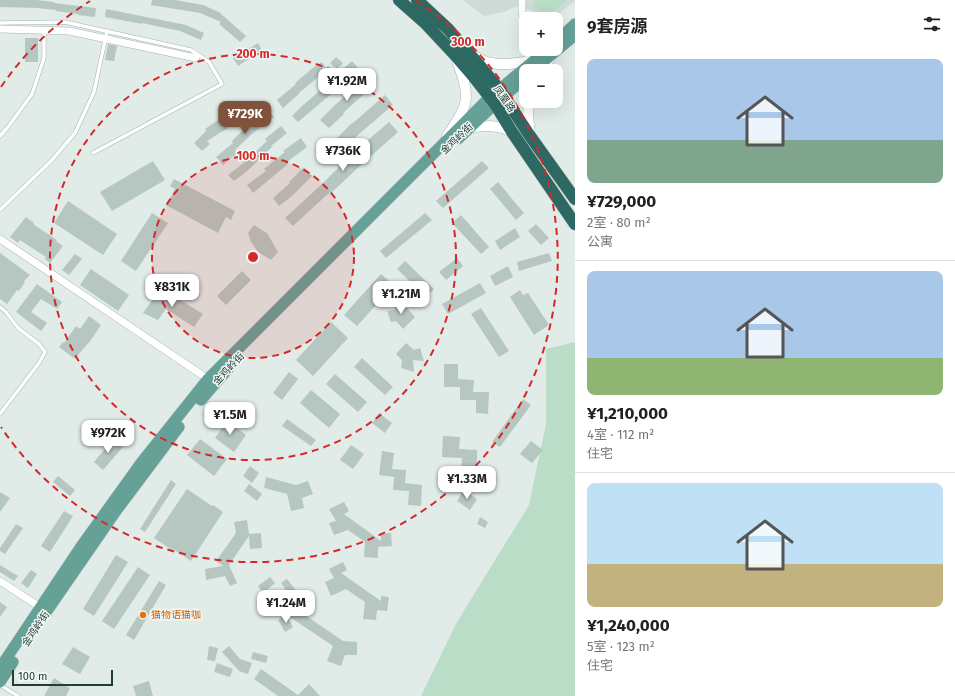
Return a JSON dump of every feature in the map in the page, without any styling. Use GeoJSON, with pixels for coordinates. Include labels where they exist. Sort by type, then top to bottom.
{"type":"FeatureCollection","features":[{"type":"Feature","properties":{"kind":"highway","name":"凤凰路"},"geometry":{"type":"LineString","coordinates":[[399,0],[425,23],[455,55],[492,101],[575,224]]}},
{"type":"Feature","properties":{"kind":"highway","name":"凤凰路"},"geometry":{"type":"LineString","coordinates":[[418,0],[448,28],[502,93],[530,136],[574,194]]}},
{"type":"Feature","properties":{"kind":"main road"},"geometry":{"type":"LineString","coordinates":[[563,35],[575,24]]}},
{"type":"Feature","properties":{"kind":"main road"},"geometry":{"type":"LineString","coordinates":[[563,42],[575,35]]}},
{"type":"Feature","properties":{"kind":"main road"},"geometry":{"type":"LineString","coordinates":[[470,54],[486,62],[498,64],[525,62],[538,56]]}},
{"type":"Feature","properties":{"kind":"main road"},"geometry":{"type":"LineString","coordinates":[[444,143],[465,106],[466,97],[464,82],[455,55]]}},
{"type":"Feature","properties":{"kind":"main road"},"geometry":{"type":"LineString","coordinates":[[492,101],[543,56]]}},
{"type":"Feature","properties":{"kind":"main road"},"geometry":{"type":"LineString","coordinates":[[539,64],[545,56]]}},
{"type":"Feature","properties":{"kind":"main road"},"geometry":{"type":"LineString","coordinates":[[502,93],[519,82]]}},
{"type":"Feature","properties":{"kind":"main road","name":"金鸡岭街"},"geometry":{"type":"LineString","coordinates":[[0,683],[116,511],[196,404],[234,362],[432,163],[470,127],[492,101]]}},
{"type":"Feature","properties":{"kind":"main road","name":"金鸡岭街"},"geometry":{"type":"LineString","coordinates":[[0,668],[80,548],[141,462],[208,379],[444,143],[492,101]]}},
{"type":"Feature","properties":{"kind":"main road"},"geometry":{"type":"LineString","coordinates":[[528,108],[530,136]]}},
{"type":"Feature","properties":{"kind":"main road"},"geometry":{"type":"LineString","coordinates":[[470,127],[491,126],[503,128],[512,132]]}},
{"type":"Feature","properties":{"kind":"street"},"geometry":{"type":"LineString","coordinates":[[522,0],[522,12]]}},
{"type":"Feature","properties":{"kind":"street"},"geometry":{"type":"LineString","coordinates":[[0,30],[69,31],[196,58]]}},
{"type":"Feature","properties":{"kind":"street"},"geometry":{"type":"LineString","coordinates":[[0,239],[208,379]]}},
{"type":"Feature","properties":{"kind":"street"},"geometry":{"type":"LineString","coordinates":[[0,581],[40,607]]}},
{"type":"Feature","properties":{"kind":"lane"},"geometry":{"type":"LineString","coordinates":[[0,23],[65,22],[191,50],[209,62],[222,84],[93,153]]}},
{"type":"Feature","properties":{"kind":"lane"},"geometry":{"type":"LineString","coordinates":[[0,136],[32,94],[44,58],[44,31]]}},
{"type":"Feature","properties":{"kind":"lane"},"geometry":{"type":"LineString","coordinates":[[0,210],[52,160],[75,133],[94,92],[107,31]]}},
{"type":"Feature","properties":{"kind":"lane"},"geometry":{"type":"LineString","coordinates":[[0,307],[6,312],[18,328],[38,344],[45,352],[0,414]]}},
{"type":"Feature","properties":{"kind":"lane"},"geometry":{"type":"LineString","coordinates":[[0,683],[18,696]]}},
{"type":"Feature","properties":{"kind":"shaded area"},"geometry":{"type":"Polygon","coordinates":[[[463,0],[575,0],[560,12],[535,12],[515,7],[504,12],[484,16],[463,0]]]}},
{"type":"Feature","properties":{"kind":"green space"},"geometry":{"type":"Polygon","coordinates":[[[534,0],[568,0],[552,12],[541,12],[534,7],[534,0]]]}},
{"type":"Feature","properties":{"kind":"green space"},"geometry":{"type":"Polygon","coordinates":[[[575,342],[575,696],[421,696],[457,622],[529,505],[546,424],[546,349],[575,342]]]}},
{"type":"Feature","properties":{"kind":"building"},"geometry":{"type":"Polygon","coordinates":[[[0,0],[36,0],[96,8],[95,17],[37,8],[0,7],[0,0]]]}},
{"type":"Feature","properties":{"kind":"building"},"geometry":{"type":"Polygon","coordinates":[[[152,0],[175,0],[203,5],[221,13],[246,36],[240,42],[219,24],[221,22],[200,13],[151,5],[152,0]]]}},
{"type":"Feature","properties":{"kind":"building"},"geometry":{"type":"Polygon","coordinates":[[[106,9],[186,25],[204,33],[201,40],[180,31],[105,17],[106,9]]]}},
{"type":"Feature","properties":{"kind":"building"},"geometry":{"type":"Polygon","coordinates":[[[25,38],[38,38],[38,62],[25,62],[25,38]]]}},
{"type":"Feature","properties":{"kind":"building"},"geometry":{"type":"Polygon","coordinates":[[[258,43],[262,50],[238,66],[233,58],[258,43]]]}},
{"type":"Feature","properties":{"kind":"building"},"geometry":{"type":"Polygon","coordinates":[[[108,44],[117,46],[114,61],[105,60],[108,44]]]}},
{"type":"Feature","properties":{"kind":"building"},"geometry":{"type":"Polygon","coordinates":[[[336,57],[343,63],[337,69],[330,63],[336,57]]]}},
{"type":"Feature","properties":{"kind":"building"},"geometry":{"type":"Polygon","coordinates":[[[352,61],[358,68],[350,75],[344,68],[352,61]]]}},
{"type":"Feature","properties":{"kind":"building"},"geometry":{"type":"Polygon","coordinates":[[[322,62],[327,70],[283,108],[277,100],[296,84],[295,83],[322,62]]]}},
{"type":"Feature","properties":{"kind":"building"},"geometry":{"type":"Polygon","coordinates":[[[337,76],[343,84],[298,122],[292,116],[337,76]]]}},
{"type":"Feature","properties":{"kind":"building"},"geometry":{"type":"Polygon","coordinates":[[[367,76],[374,85],[329,128],[320,120],[367,76]]]}},
{"type":"Feature","properties":{"kind":"building"},"geometry":{"type":"Polygon","coordinates":[[[385,95],[393,105],[345,148],[336,139],[352,123],[385,95]]]}},
{"type":"Feature","properties":{"kind":"building"},"geometry":{"type":"Polygon","coordinates":[[[242,104],[247,111],[226,125],[228,128],[207,141],[210,144],[202,151],[194,143],[206,131],[205,129],[242,104]]]}},
{"type":"Feature","properties":{"kind":"building"},"geometry":{"type":"Polygon","coordinates":[[[266,108],[274,117],[252,134],[235,150],[237,153],[223,165],[216,157],[233,143],[232,141],[250,123],[249,122],[266,108]]]}},
{"type":"Feature","properties":{"kind":"building"},"geometry":{"type":"Polygon","coordinates":[[[389,122],[398,132],[293,226],[285,218],[352,154],[389,122]]]}},
{"type":"Feature","properties":{"kind":"building"},"geometry":{"type":"Polygon","coordinates":[[[281,126],[287,133],[271,146],[272,147],[246,172],[234,181],[228,175],[250,158],[267,141],[265,139],[281,126]]]}},
{"type":"Feature","properties":{"kind":"building"},"geometry":{"type":"Polygon","coordinates":[[[301,138],[307,147],[287,162],[288,164],[253,193],[247,185],[266,171],[264,169],[285,152],[283,151],[301,138]]]}},
{"type":"Feature","properties":{"kind":"building"},"geometry":{"type":"Polygon","coordinates":[[[153,161],[165,180],[112,211],[100,192],[153,161]]]}},
{"type":"Feature","properties":{"kind":"building"},"geometry":{"type":"Polygon","coordinates":[[[482,161],[489,168],[443,208],[436,201],[482,161]]]}},
{"type":"Feature","properties":{"kind":"building"},"geometry":{"type":"Polygon","coordinates":[[[304,167],[312,176],[292,196],[279,206],[273,198],[290,183],[289,182],[304,167]]]}},
{"type":"Feature","properties":{"kind":"building"},"geometry":{"type":"Polygon","coordinates":[[[174,179],[235,211],[231,220],[226,217],[218,233],[166,205],[175,189],[170,186],[174,179]]]}},
{"type":"Feature","properties":{"kind":"building"},"geometry":{"type":"Polygon","coordinates":[[[498,182],[524,213],[516,220],[490,189],[498,182]]]}},
{"type":"Feature","properties":{"kind":"building"},"geometry":{"type":"Polygon","coordinates":[[[68,201],[117,234],[103,255],[54,223],[68,201]]]}},
{"type":"Feature","properties":{"kind":"building"},"geometry":{"type":"Polygon","coordinates":[[[152,213],[168,223],[136,271],[121,261],[152,213]]]}},
{"type":"Feature","properties":{"kind":"building"},"geometry":{"type":"Polygon","coordinates":[[[425,213],[432,220],[386,258],[380,251],[425,213]]]}},
{"type":"Feature","properties":{"kind":"building"},"geometry":{"type":"Polygon","coordinates":[[[461,215],[489,247],[481,254],[452,223],[461,215]]]}},
{"type":"Feature","properties":{"kind":"building"},"geometry":{"type":"Polygon","coordinates":[[[26,217],[63,246],[50,263],[45,259],[46,257],[20,240],[18,243],[10,237],[26,217]]]}},
{"type":"Feature","properties":{"kind":"building"},"geometry":{"type":"Polygon","coordinates":[[[536,224],[549,238],[541,245],[528,231],[536,224]]]}},
{"type":"Feature","properties":{"kind":"building"},"geometry":{"type":"Polygon","coordinates":[[[254,225],[267,233],[278,252],[271,260],[258,252],[251,242],[248,233],[254,225]]]}},
{"type":"Feature","properties":{"kind":"building"},"geometry":{"type":"Polygon","coordinates":[[[515,228],[520,237],[500,250],[495,241],[515,228]]]}},
{"type":"Feature","properties":{"kind":"building"},"geometry":{"type":"Polygon","coordinates":[[[0,253],[30,275],[24,281],[25,282],[19,291],[17,290],[7,304],[0,299],[0,253]]]}},
{"type":"Feature","properties":{"kind":"building"},"geometry":{"type":"Polygon","coordinates":[[[549,253],[552,261],[519,271],[517,262],[549,253]]]}},
{"type":"Feature","properties":{"kind":"building"},"geometry":{"type":"Polygon","coordinates":[[[75,254],[82,259],[69,275],[62,270],[75,254]]]}},
{"type":"Feature","properties":{"kind":"building"},"geometry":{"type":"Polygon","coordinates":[[[457,258],[463,266],[446,280],[439,272],[457,258]]]}},
{"type":"Feature","properties":{"kind":"building"},"geometry":{"type":"Polygon","coordinates":[[[405,261],[434,289],[426,297],[397,269],[405,261]]]}},
{"type":"Feature","properties":{"kind":"building"},"geometry":{"type":"Polygon","coordinates":[[[508,266],[513,277],[495,286],[490,276],[508,266]]]}},
{"type":"Feature","properties":{"kind":"building"},"geometry":{"type":"Polygon","coordinates":[[[91,269],[129,295],[118,311],[80,285],[91,269]]]}},
{"type":"Feature","properties":{"kind":"building"},"geometry":{"type":"Polygon","coordinates":[[[242,271],[251,280],[226,305],[217,296],[242,271]]]}},
{"type":"Feature","properties":{"kind":"building"},"geometry":{"type":"Polygon","coordinates":[[[381,274],[394,285],[357,326],[344,315],[381,274]]]}},
{"type":"Feature","properties":{"kind":"building"},"geometry":{"type":"Polygon","coordinates":[[[480,283],[486,293],[448,314],[442,304],[480,283]]]}},
{"type":"Feature","properties":{"kind":"building"},"geometry":{"type":"Polygon","coordinates":[[[37,284],[62,302],[57,309],[41,299],[31,312],[47,323],[41,331],[16,312],[37,284]]]}},
{"type":"Feature","properties":{"kind":"building"},"geometry":{"type":"Polygon","coordinates":[[[161,288],[203,314],[194,327],[166,309],[158,320],[143,313],[161,288]]]}},
{"type":"Feature","properties":{"kind":"building"},"geometry":{"type":"Polygon","coordinates":[[[520,290],[523,295],[528,293],[549,325],[534,335],[510,297],[520,290]]]}},
{"type":"Feature","properties":{"kind":"building"},"geometry":{"type":"Polygon","coordinates":[[[396,301],[406,303],[406,307],[415,317],[403,329],[396,321],[391,322],[387,311],[395,310],[396,301]]]}},
{"type":"Feature","properties":{"kind":"building"},"geometry":{"type":"Polygon","coordinates":[[[481,308],[509,351],[499,357],[471,314],[481,308]]]}},
{"type":"Feature","properties":{"kind":"building"},"geometry":{"type":"Polygon","coordinates":[[[89,316],[101,325],[89,343],[75,359],[59,347],[63,342],[64,343],[76,326],[80,329],[89,316]]]}},
{"type":"Feature","properties":{"kind":"building"},"geometry":{"type":"Polygon","coordinates":[[[331,322],[348,338],[313,376],[296,360],[331,322]]]}},
{"type":"Feature","properties":{"kind":"building"},"geometry":{"type":"Polygon","coordinates":[[[406,343],[414,350],[420,348],[424,361],[413,360],[414,372],[401,368],[402,360],[396,354],[406,343]]]}},
{"type":"Feature","properties":{"kind":"building"},"geometry":{"type":"Polygon","coordinates":[[[362,358],[393,387],[385,395],[354,367],[362,358]]]}},
{"type":"Feature","properties":{"kind":"building"},"geometry":{"type":"Polygon","coordinates":[[[444,364],[458,364],[458,379],[474,380],[473,392],[489,392],[488,414],[476,413],[476,400],[460,400],[460,387],[444,387],[444,364]]]}},
{"type":"Feature","properties":{"kind":"building"},"geometry":{"type":"Polygon","coordinates":[[[289,372],[298,379],[282,400],[273,393],[289,372]]]}},
{"type":"Feature","properties":{"kind":"building"},"geometry":{"type":"Polygon","coordinates":[[[335,374],[367,402],[358,412],[326,384],[335,374]]]}},
{"type":"Feature","properties":{"kind":"building"},"geometry":{"type":"Polygon","coordinates":[[[311,390],[340,414],[329,428],[300,403],[311,390]]]}},
{"type":"Feature","properties":{"kind":"building"},"geometry":{"type":"Polygon","coordinates":[[[523,399],[531,405],[500,447],[492,442],[523,399]]]}},
{"type":"Feature","properties":{"kind":"building"},"geometry":{"type":"Polygon","coordinates":[[[379,413],[392,423],[385,433],[372,423],[379,413]]]}},
{"type":"Feature","properties":{"kind":"building"},"geometry":{"type":"Polygon","coordinates":[[[287,419],[316,440],[311,446],[282,426],[287,419]]]}},
{"type":"Feature","properties":{"kind":"building"},"geometry":{"type":"Polygon","coordinates":[[[227,421],[246,435],[234,452],[215,438],[227,421]]]}},
{"type":"Feature","properties":{"kind":"building"},"geometry":{"type":"Polygon","coordinates":[[[443,436],[460,437],[459,449],[477,450],[477,472],[461,472],[462,458],[442,457],[443,436]]]}},
{"type":"Feature","properties":{"kind":"building"},"geometry":{"type":"Polygon","coordinates":[[[113,439],[123,447],[103,470],[94,462],[113,439]]]}},
{"type":"Feature","properties":{"kind":"building"},"geometry":{"type":"Polygon","coordinates":[[[200,439],[227,459],[214,476],[187,455],[200,439]]]}},
{"type":"Feature","properties":{"kind":"building"},"geometry":{"type":"Polygon","coordinates":[[[531,441],[543,450],[532,463],[520,454],[531,441]]]}},
{"type":"Feature","properties":{"kind":"building"},"geometry":{"type":"Polygon","coordinates":[[[351,445],[364,454],[353,469],[340,460],[351,445]]]}},
{"type":"Feature","properties":{"kind":"building"},"geometry":{"type":"Polygon","coordinates":[[[382,451],[394,453],[392,469],[406,470],[405,483],[422,485],[421,506],[408,505],[409,491],[393,490],[394,477],[379,475],[382,451]]]}},
{"type":"Feature","properties":{"kind":"building"},"geometry":{"type":"Polygon","coordinates":[[[250,466],[259,473],[252,483],[243,476],[250,466]]]}},
{"type":"Feature","properties":{"kind":"building"},"geometry":{"type":"Polygon","coordinates":[[[58,476],[75,490],[70,496],[53,482],[58,476]]]}},
{"type":"Feature","properties":{"kind":"building"},"geometry":{"type":"Polygon","coordinates":[[[266,477],[296,485],[308,481],[313,494],[302,498],[304,508],[291,511],[287,494],[264,488],[266,477]]]}},
{"type":"Feature","properties":{"kind":"building"},"geometry":{"type":"Polygon","coordinates":[[[171,480],[176,484],[145,532],[140,529],[171,480]]]}},
{"type":"Feature","properties":{"kind":"building"},"geometry":{"type":"Polygon","coordinates":[[[249,484],[262,494],[257,501],[244,491],[249,484]]]}},
{"type":"Feature","properties":{"kind":"building"},"geometry":{"type":"Polygon","coordinates":[[[187,489],[223,512],[191,561],[154,538],[187,489]]]}},
{"type":"Feature","properties":{"kind":"building"},"geometry":{"type":"Polygon","coordinates":[[[464,490],[477,499],[470,510],[457,501],[464,490]]]}},
{"type":"Feature","properties":{"kind":"building"},"geometry":{"type":"Polygon","coordinates":[[[0,492],[10,498],[0,512],[0,492]]]}},
{"type":"Feature","properties":{"kind":"building"},"geometry":{"type":"Polygon","coordinates":[[[344,502],[349,511],[344,514],[381,541],[381,534],[391,533],[392,546],[378,547],[378,558],[364,557],[365,542],[348,530],[334,535],[329,523],[336,521],[329,509],[344,502]]]}},
{"type":"Feature","properties":{"kind":"building"},"geometry":{"type":"Polygon","coordinates":[[[64,511],[73,516],[50,552],[41,546],[64,511]]]}},
{"type":"Feature","properties":{"kind":"building"},"geometry":{"type":"Polygon","coordinates":[[[480,517],[488,522],[485,528],[477,524],[480,517]]]}},
{"type":"Feature","properties":{"kind":"building"},"geometry":{"type":"Polygon","coordinates":[[[247,520],[249,534],[261,533],[262,548],[250,549],[249,536],[229,565],[237,583],[230,586],[225,576],[206,580],[205,569],[223,566],[216,561],[236,533],[234,522],[247,520]]]}},
{"type":"Feature","properties":{"kind":"building"},"geometry":{"type":"Polygon","coordinates":[[[16,524],[23,528],[5,554],[0,551],[0,548],[16,524]]]}},
{"type":"Feature","properties":{"kind":"building"},"geometry":{"type":"Polygon","coordinates":[[[116,555],[128,562],[94,616],[83,609],[116,555]]]}},
{"type":"Feature","properties":{"kind":"building"},"geometry":{"type":"Polygon","coordinates":[[[343,562],[347,570],[341,573],[381,601],[381,596],[389,597],[387,611],[377,610],[376,620],[363,619],[365,602],[346,589],[331,596],[325,582],[334,578],[329,569],[343,562]]]}},
{"type":"Feature","properties":{"kind":"building"},"geometry":{"type":"Polygon","coordinates":[[[0,565],[18,576],[14,581],[0,572],[0,565]]]}},
{"type":"Feature","properties":{"kind":"building"},"geometry":{"type":"Polygon","coordinates":[[[138,567],[150,575],[114,629],[102,621],[138,567]]]}},
{"type":"Feature","properties":{"kind":"building"},"geometry":{"type":"Polygon","coordinates":[[[31,570],[37,574],[28,588],[21,583],[31,570]]]}},
{"type":"Feature","properties":{"kind":"building"},"geometry":{"type":"Polygon","coordinates":[[[270,577],[275,583],[263,593],[258,586],[270,577]]]}},
{"type":"Feature","properties":{"kind":"building"},"geometry":{"type":"Polygon","coordinates":[[[287,579],[299,594],[292,599],[281,583],[287,579]]]}},
{"type":"Feature","properties":{"kind":"building"},"geometry":{"type":"Polygon","coordinates":[[[159,581],[166,585],[134,640],[126,635],[159,581]]]}},
{"type":"Feature","properties":{"kind":"building"},"geometry":{"type":"Polygon","coordinates":[[[266,593],[294,602],[298,607],[296,609],[343,641],[357,642],[357,655],[345,655],[341,666],[327,661],[333,646],[287,615],[288,614],[281,606],[264,601],[266,593]]]}},
{"type":"Feature","properties":{"kind":"building"},"geometry":{"type":"Polygon","coordinates":[[[0,602],[7,607],[0,617],[0,602]]]}},
{"type":"Feature","properties":{"kind":"building"},"geometry":{"type":"Polygon","coordinates":[[[286,615],[293,627],[285,632],[278,620],[286,615]]]}},
{"type":"Feature","properties":{"kind":"building"},"geometry":{"type":"Polygon","coordinates":[[[209,646],[218,648],[215,661],[207,660],[209,646]]]}},
{"type":"Feature","properties":{"kind":"building"},"geometry":{"type":"Polygon","coordinates":[[[229,646],[240,659],[252,663],[248,674],[239,671],[222,652],[229,646]]]}},
{"type":"Feature","properties":{"kind":"building"},"geometry":{"type":"Polygon","coordinates":[[[73,647],[90,657],[80,674],[62,664],[73,647]]]}},
{"type":"Feature","properties":{"kind":"building"},"geometry":{"type":"Polygon","coordinates":[[[253,652],[268,656],[266,663],[251,659],[253,652]]]}},
{"type":"Feature","properties":{"kind":"building"},"geometry":{"type":"Polygon","coordinates":[[[217,663],[233,669],[230,677],[214,672],[217,663]]]}},
{"type":"Feature","properties":{"kind":"building"},"geometry":{"type":"Polygon","coordinates":[[[261,669],[298,695],[309,684],[320,696],[278,696],[254,679],[261,669]]]}},
{"type":"Feature","properties":{"kind":"building"},"geometry":{"type":"Polygon","coordinates":[[[54,678],[70,688],[66,696],[44,696],[54,678]]]}},
{"type":"Feature","properties":{"kind":"building"},"geometry":{"type":"Polygon","coordinates":[[[149,681],[153,696],[136,696],[133,686],[149,681]]]}},
{"type":"Feature","properties":{"kind":"place","name":"猫物语猫咖"},"geometry":{"type":"Point","coordinates":[143,615]}}]}
